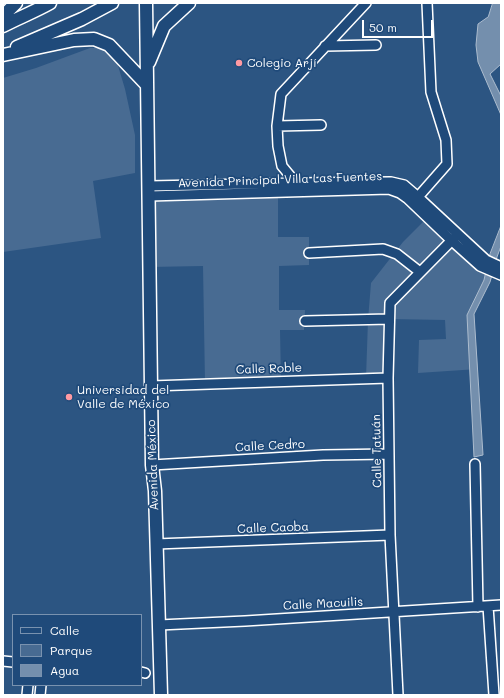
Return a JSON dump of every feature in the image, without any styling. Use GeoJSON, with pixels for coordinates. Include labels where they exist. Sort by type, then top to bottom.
{"type":"FeatureCollection","features":[{"type":"Feature","properties":{"kind":"main road"},"geometry":{"type":"LineString","coordinates":[[3,16],[16,3]]}},
{"type":"Feature","properties":{"kind":"main road"},"geometry":{"type":"LineString","coordinates":[[3,30],[34,3]]}},
{"type":"Feature","properties":{"kind":"main road"},"geometry":{"type":"LineString","coordinates":[[3,26],[50,3]]}},
{"type":"Feature","properties":{"kind":"main road"},"geometry":{"type":"LineString","coordinates":[[3,54],[112,3]]}},
{"type":"Feature","properties":{"kind":"main road","name":"Avenida México"},"geometry":{"type":"LineString","coordinates":[[146,3],[152,465],[155,491],[161,695]]}},
{"type":"Feature","properties":{"kind":"main road"},"geometry":{"type":"LineString","coordinates":[[147,19],[155,3]]}},
{"type":"Feature","properties":{"kind":"main road"},"geometry":{"type":"LineString","coordinates":[[147,67],[164,26],[189,3]]}},
{"type":"Feature","properties":{"kind":"main road"},"geometry":{"type":"LineString","coordinates":[[3,54],[74,40],[94,39],[109,44],[147,85]]}},
{"type":"Feature","properties":{"kind":"street"},"geometry":{"type":"LineString","coordinates":[[296,183],[282,166],[278,146],[277,126],[282,91],[366,3]]}},
{"type":"Feature","properties":{"kind":"street"},"geometry":{"type":"LineString","coordinates":[[418,197],[447,164],[446,140],[432,92],[427,3]]}},
{"type":"Feature","properties":{"kind":"street"},"geometry":{"type":"LineString","coordinates":[[325,46],[376,45]]}},
{"type":"Feature","properties":{"kind":"street"},"geometry":{"type":"LineString","coordinates":[[277,126],[321,125]]}},
{"type":"Feature","properties":{"kind":"street","name":"Avenida Principal Villa Las Fuentes"},"geometry":{"type":"LineString","coordinates":[[149,191],[296,183],[391,182],[404,186],[418,197],[480,266],[501,275]]}},
{"type":"Feature","properties":{"kind":"street","name":"Avenida Principal Villa Las Fuentes"},"geometry":{"type":"LineString","coordinates":[[149,191],[390,189],[400,192],[454,237],[486,260],[501,267]]}},
{"type":"Feature","properties":{"kind":"street","name":"Calle Tatuán"},"geometry":{"type":"LineString","coordinates":[[398,695],[390,535],[388,378],[390,303],[454,237]]}},
{"type":"Feature","properties":{"kind":"street"},"geometry":{"type":"LineString","coordinates":[[309,253],[383,249],[398,254],[420,272]]}},
{"type":"Feature","properties":{"kind":"street"},"geometry":{"type":"LineString","coordinates":[[305,321],[389,319]]}},
{"type":"Feature","properties":{"kind":"street","name":"Calle Roble"},"geometry":{"type":"LineString","coordinates":[[151,386],[388,378]]}},
{"type":"Feature","properties":{"kind":"street","name":"Calle Cedro"},"geometry":{"type":"LineString","coordinates":[[152,465],[323,455],[389,454]]}},
{"type":"Feature","properties":{"kind":"street"},"geometry":{"type":"LineString","coordinates":[[475,464],[478,607]]}},
{"type":"Feature","properties":{"kind":"street","name":"Calle Caoba"},"geometry":{"type":"LineString","coordinates":[[156,544],[390,535]]}},
{"type":"Feature","properties":{"kind":"street","name":"Calle Macuilis"},"geometry":{"type":"LineString","coordinates":[[159,625],[501,605]]}},
{"type":"Feature","properties":{"kind":"street"},"geometry":{"type":"LineString","coordinates":[[488,606],[494,695]]}},
{"type":"Feature","properties":{"kind":"green space"},"geometry":{"type":"Polygon","coordinates":[[[90,48],[103,48],[110,52],[116,59],[125,89],[135,135],[135,173],[93,181],[101,238],[3,252],[3,78],[36,68],[90,48]]]}},
{"type":"Feature","properties":{"kind":"green space"},"geometry":{"type":"Polygon","coordinates":[[[278,192],[278,237],[309,237],[309,265],[279,266],[279,310],[305,310],[304,330],[280,330],[281,381],[205,383],[203,266],[150,267],[149,196],[278,192]]]}},
{"type":"Feature","properties":{"kind":"green space"},"geometry":{"type":"Polygon","coordinates":[[[428,217],[493,272],[490,282],[474,314],[478,369],[418,373],[419,340],[446,339],[445,320],[389,319],[388,378],[366,378],[371,283],[403,242],[428,217]]]}},
{"type":"Feature","properties":{"kind":"water"},"geometry":{"type":"Polygon","coordinates":[[[493,3],[501,3],[501,64],[490,74],[501,96],[501,115],[478,62],[476,45],[478,24],[488,17],[493,3]]]}},
{"type":"Feature","properties":{"kind":"water"},"geometry":{"type":"Polygon","coordinates":[[[501,226],[501,246],[490,282],[474,314],[483,455],[474,457],[467,315],[484,280],[490,254],[501,226]]]}},
{"type":"Feature","properties":{"kind":"place","name":"Colegio Arjí"},"geometry":{"type":"Point","coordinates":[239,63]}},
{"type":"Feature","properties":{"kind":"place","name":"Universidad del Valle de México"},"geometry":{"type":"Point","coordinates":[69,397]}}]}
